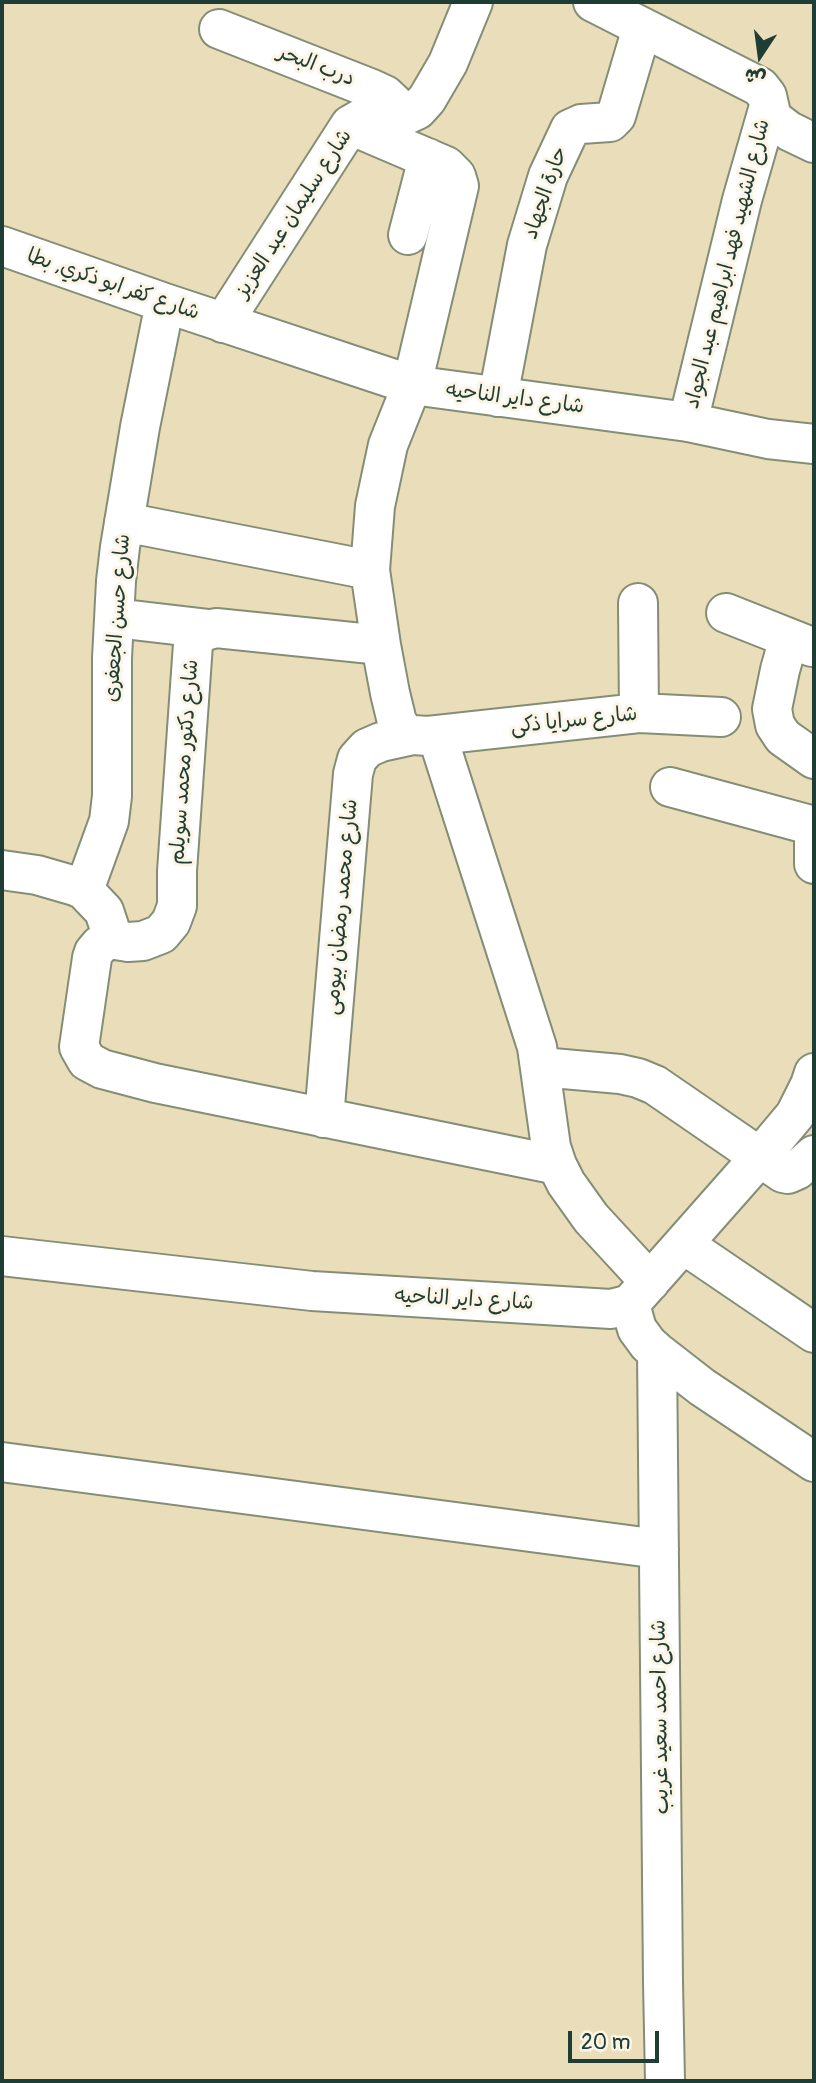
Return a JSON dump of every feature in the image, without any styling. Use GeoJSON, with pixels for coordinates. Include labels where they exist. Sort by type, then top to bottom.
{"type":"FeatureCollection","features":[{"type":"Feature","properties":{"kind":"street"},"geometry":{"type":"LineString","coordinates":[[406,115],[417,110],[436,84],[473,2]]}},
{"type":"Feature","properties":{"kind":"street"},"geometry":{"type":"LineString","coordinates":[[593,2],[760,87],[767,96],[772,118],[789,131],[814,143]]}},
{"type":"Feature","properties":{"kind":"street","name":"حارة الجهاد"},"geometry":{"type":"LineString","coordinates":[[498,397],[527,245],[548,176],[570,129],[581,124],[610,122],[617,116],[642,28]]}},
{"type":"Feature","properties":{"kind":"street","name":"درب البحر"},"geometry":{"type":"LineString","coordinates":[[219,29],[356,81],[385,95],[406,115]]}},
{"type":"Feature","properties":{"kind":"street","name":"شارع الشهيد فهد ابراهيم عبد الجواد"},"geometry":{"type":"LineString","coordinates":[[688,422],[742,200],[769,106]]}},
{"type":"Feature","properties":{"kind":"street","name":"شارع سليمان عبد العزيز"},"geometry":{"type":"LineString","coordinates":[[223,323],[350,125],[364,117],[406,115]]}},
{"type":"Feature","properties":{"kind":"street"},"geometry":{"type":"LineString","coordinates":[[350,125],[446,166],[456,176],[458,186],[412,385],[383,459],[375,506],[370,570],[381,645],[397,722],[404,732],[426,736],[523,1000],[541,1067],[551,1147],[557,1165],[566,1183],[640,1293]]}},
{"type":"Feature","properties":{"kind":"street"},"geometry":{"type":"LineString","coordinates":[[408,235],[428,158]]}},
{"type":"Feature","properties":{"kind":"street","name":"شارع كفر ابو ذكري, بطا"},"geometry":{"type":"LineString","coordinates":[[2,246],[223,323]]}},
{"type":"Feature","properties":{"kind":"street","name":"شارع حسن الجعفرى"},"geometry":{"type":"LineString","coordinates":[[84,890],[109,821],[116,581],[140,427],[164,303]]}},
{"type":"Feature","properties":{"kind":"street","name":"شارع داير الناحيه"},"geometry":{"type":"LineString","coordinates":[[223,323],[412,385],[688,422],[768,439],[814,444]]}},
{"type":"Feature","properties":{"kind":"street"},"geometry":{"type":"LineString","coordinates":[[124,522],[370,570]]}},
{"type":"Feature","properties":{"kind":"street"},"geometry":{"type":"LineString","coordinates":[[638,603],[639,712]]}},
{"type":"Feature","properties":{"kind":"street"},"geometry":{"type":"LineString","coordinates":[[726,613],[802,643],[780,670],[772,709],[775,725],[783,737],[814,759]]}},
{"type":"Feature","properties":{"kind":"street"},"geometry":{"type":"LineString","coordinates":[[115,618],[209,629]]}},
{"type":"Feature","properties":{"kind":"street","name":"شارع دكتور محمد سويلم"},"geometry":{"type":"LineString","coordinates":[[110,939],[143,941],[161,934],[171,922],[177,906],[177,871],[193,644],[202,632],[216,628],[381,645]]}},
{"type":"Feature","properties":{"kind":"street","name":"شارع سرايا ذكى"},"geometry":{"type":"LineString","coordinates":[[426,736],[639,712],[721,717]]}},
{"type":"Feature","properties":{"kind":"street","name":"شارع محمد رمضان بيومى"},"geometry":{"type":"LineString","coordinates":[[324,1118],[355,767],[367,748],[381,742],[426,736]]}},
{"type":"Feature","properties":{"kind":"street"},"geometry":{"type":"LineString","coordinates":[[670,787],[814,826]]}},
{"type":"Feature","properties":{"kind":"street"},"geometry":{"type":"LineString","coordinates":[[814,842],[814,864]]}},
{"type":"Feature","properties":{"kind":"street"},"geometry":{"type":"LineString","coordinates":[[2,870],[37,875],[84,890],[104,911],[110,926],[110,939],[100,945],[92,958],[79,1047],[87,1061],[102,1069],[155,1083],[557,1165]]}},
{"type":"Feature","properties":{"kind":"street"},"geometry":{"type":"LineString","coordinates":[[541,1067],[620,1074],[656,1085],[759,1158],[788,1174],[814,1155]]}},
{"type":"Feature","properties":{"kind":"street"},"geometry":{"type":"LineString","coordinates":[[814,1073],[795,1115],[640,1293],[637,1329],[648,1344],[702,1387],[814,1462]]}},
{"type":"Feature","properties":{"kind":"street"},"geometry":{"type":"LineString","coordinates":[[683,1244],[814,1333]]}},
{"type":"Feature","properties":{"kind":"street","name":"شارع داير الناحيه"},"geometry":{"type":"LineString","coordinates":[[2,1256],[312,1291],[583,1308],[611,1309],[640,1293]]}},
{"type":"Feature","properties":{"kind":"street","name":"شارع احمد سعيد غريب"},"geometry":{"type":"LineString","coordinates":[[657,1352],[666,2081]]}},
{"type":"Feature","properties":{"kind":"street"},"geometry":{"type":"LineString","coordinates":[[2,1462],[659,1549]]}}]}
